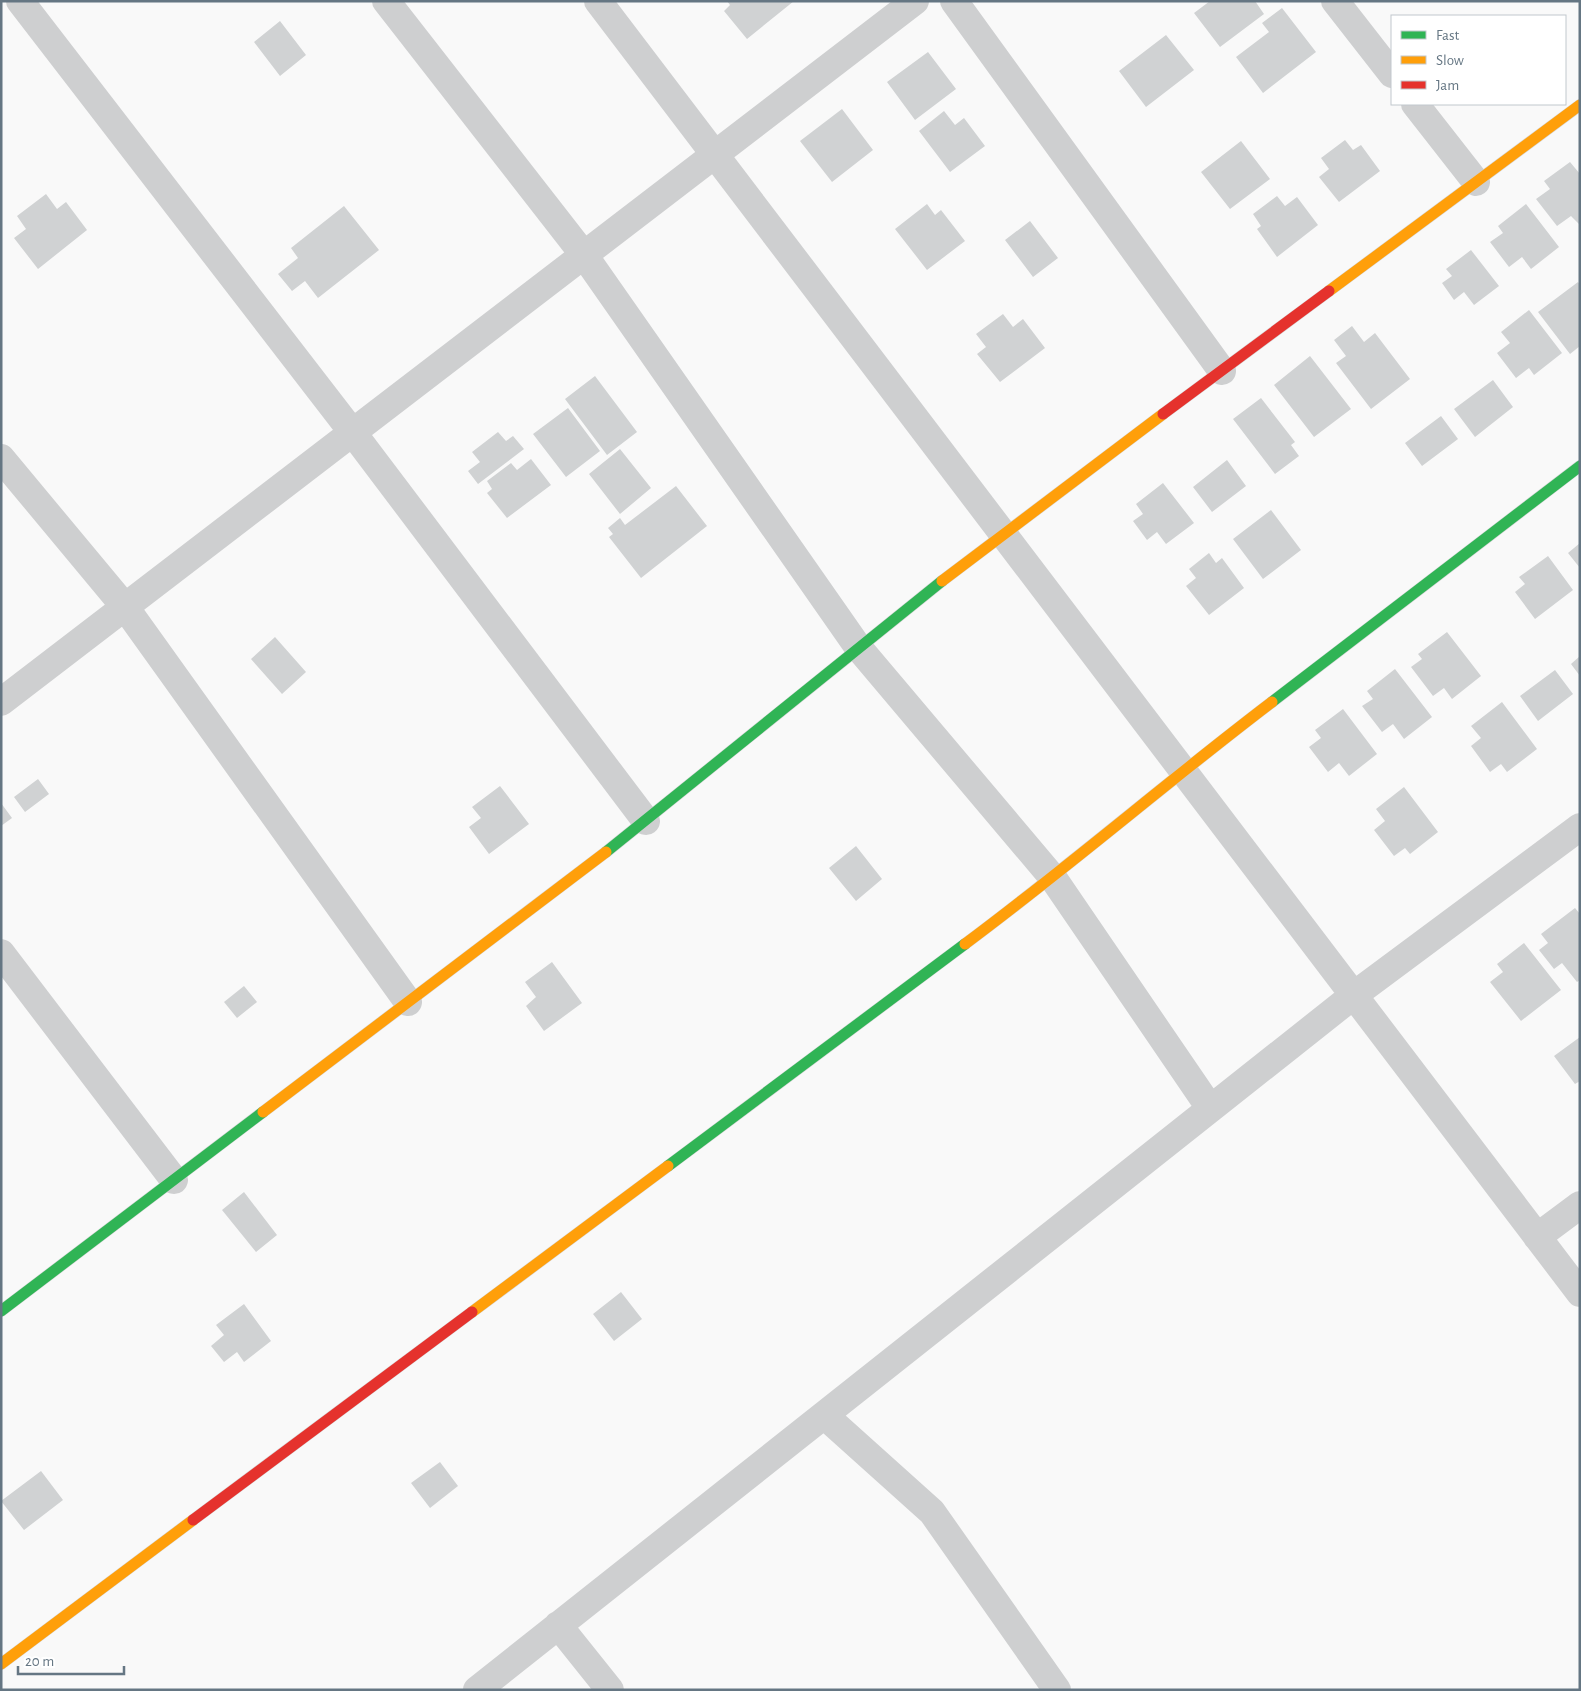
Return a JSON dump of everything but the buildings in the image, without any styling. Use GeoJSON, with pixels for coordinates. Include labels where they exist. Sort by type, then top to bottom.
{"type":"FeatureCollection","features":[{"type":"Feature","properties":{"kind":"street"},"geometry":{"type":"LineString","coordinates":[[20,1],[353,433],[646,821]]}},
{"type":"Feature","properties":{"kind":"street"},"geometry":{"type":"LineString","coordinates":[[386,1],[584,255],[858,647],[1053,878],[1210,1108]]}},
{"type":"Feature","properties":{"kind":"street"},"geometry":{"type":"LineString","coordinates":[[598,1],[1580,1293]]}},
{"type":"Feature","properties":{"kind":"street"},"geometry":{"type":"LineString","coordinates":[[1,702],[915,1]]}},
{"type":"Feature","properties":{"kind":"street"},"geometry":{"type":"LineString","coordinates":[[954,1],[1222,371]]}},
{"type":"Feature","properties":{"kind":"street"},"geometry":{"type":"LineString","coordinates":[[1335,1],[1391,73]]}},
{"type":"Feature","properties":{"kind":"street"},"geometry":{"type":"LineString","coordinates":[[1416,105],[1476,182]]}},
{"type":"Feature","properties":{"kind":"street"},"geometry":{"type":"LineString","coordinates":[[1,1311],[646,821],[858,647],[1003,533],[1580,105]]}},
{"type":"Feature","properties":{"kind":"street"},"geometry":{"type":"LineString","coordinates":[[1,458],[125,607],[408,1002]]}},
{"type":"Feature","properties":{"kind":"street"},"geometry":{"type":"LineString","coordinates":[[1,1664],[1053,878],[1183,770],[1580,466]]}},
{"type":"Feature","properties":{"kind":"street"},"geometry":{"type":"LineString","coordinates":[[477,1690],[1354,995],[1580,827]]}},
{"type":"Feature","properties":{"kind":"street"},"geometry":{"type":"LineString","coordinates":[[1,953],[174,1180]]}},
{"type":"Feature","properties":{"kind":"street"},"geometry":{"type":"LineString","coordinates":[[1537,1237],[1580,1205]]}},
{"type":"Feature","properties":{"kind":"street"},"geometry":{"type":"LineString","coordinates":[[824,1415],[932,1512],[1057,1690]]}},
{"type":"Feature","properties":{"kind":"street"},"geometry":{"type":"LineString","coordinates":[[558,1625],[610,1690]]}},
{"type":"Feature","properties":{"kind":"traffic: fast"},"geometry":{"type":"LineString","coordinates":[[1272,702],[1580,466]]}},
{"type":"Feature","properties":{"kind":"traffic: fast"},"geometry":{"type":"LineString","coordinates":[[606,852],[942,581]]}},
{"type":"Feature","properties":{"kind":"traffic: fast"},"geometry":{"type":"LineString","coordinates":[[668,1166],[965,944]]}},
{"type":"Feature","properties":{"kind":"traffic: fast"},"geometry":{"type":"LineString","coordinates":[[1,1311],[263,1112]]}},
{"type":"Feature","properties":{"kind":"traffic: slow"},"geometry":{"type":"LineString","coordinates":[[1329,291],[1580,105]]}},
{"type":"Feature","properties":{"kind":"traffic: slow"},"geometry":{"type":"LineString","coordinates":[[942,581],[1163,414]]}},
{"type":"Feature","properties":{"kind":"traffic: slow"},"geometry":{"type":"LineString","coordinates":[[965,944],[1272,702]]}},
{"type":"Feature","properties":{"kind":"traffic: slow"},"geometry":{"type":"LineString","coordinates":[[263,1112],[606,852]]}},
{"type":"Feature","properties":{"kind":"traffic: slow"},"geometry":{"type":"LineString","coordinates":[[472,1312],[668,1166]]}},
{"type":"Feature","properties":{"kind":"traffic: slow"},"geometry":{"type":"LineString","coordinates":[[1,1664],[193,1520]]}},
{"type":"Feature","properties":{"kind":"traffic: jam"},"geometry":{"type":"LineString","coordinates":[[1163,414],[1329,291]]}},
{"type":"Feature","properties":{"kind":"traffic: jam"},"geometry":{"type":"LineString","coordinates":[[193,1520],[472,1312]]}}]}
